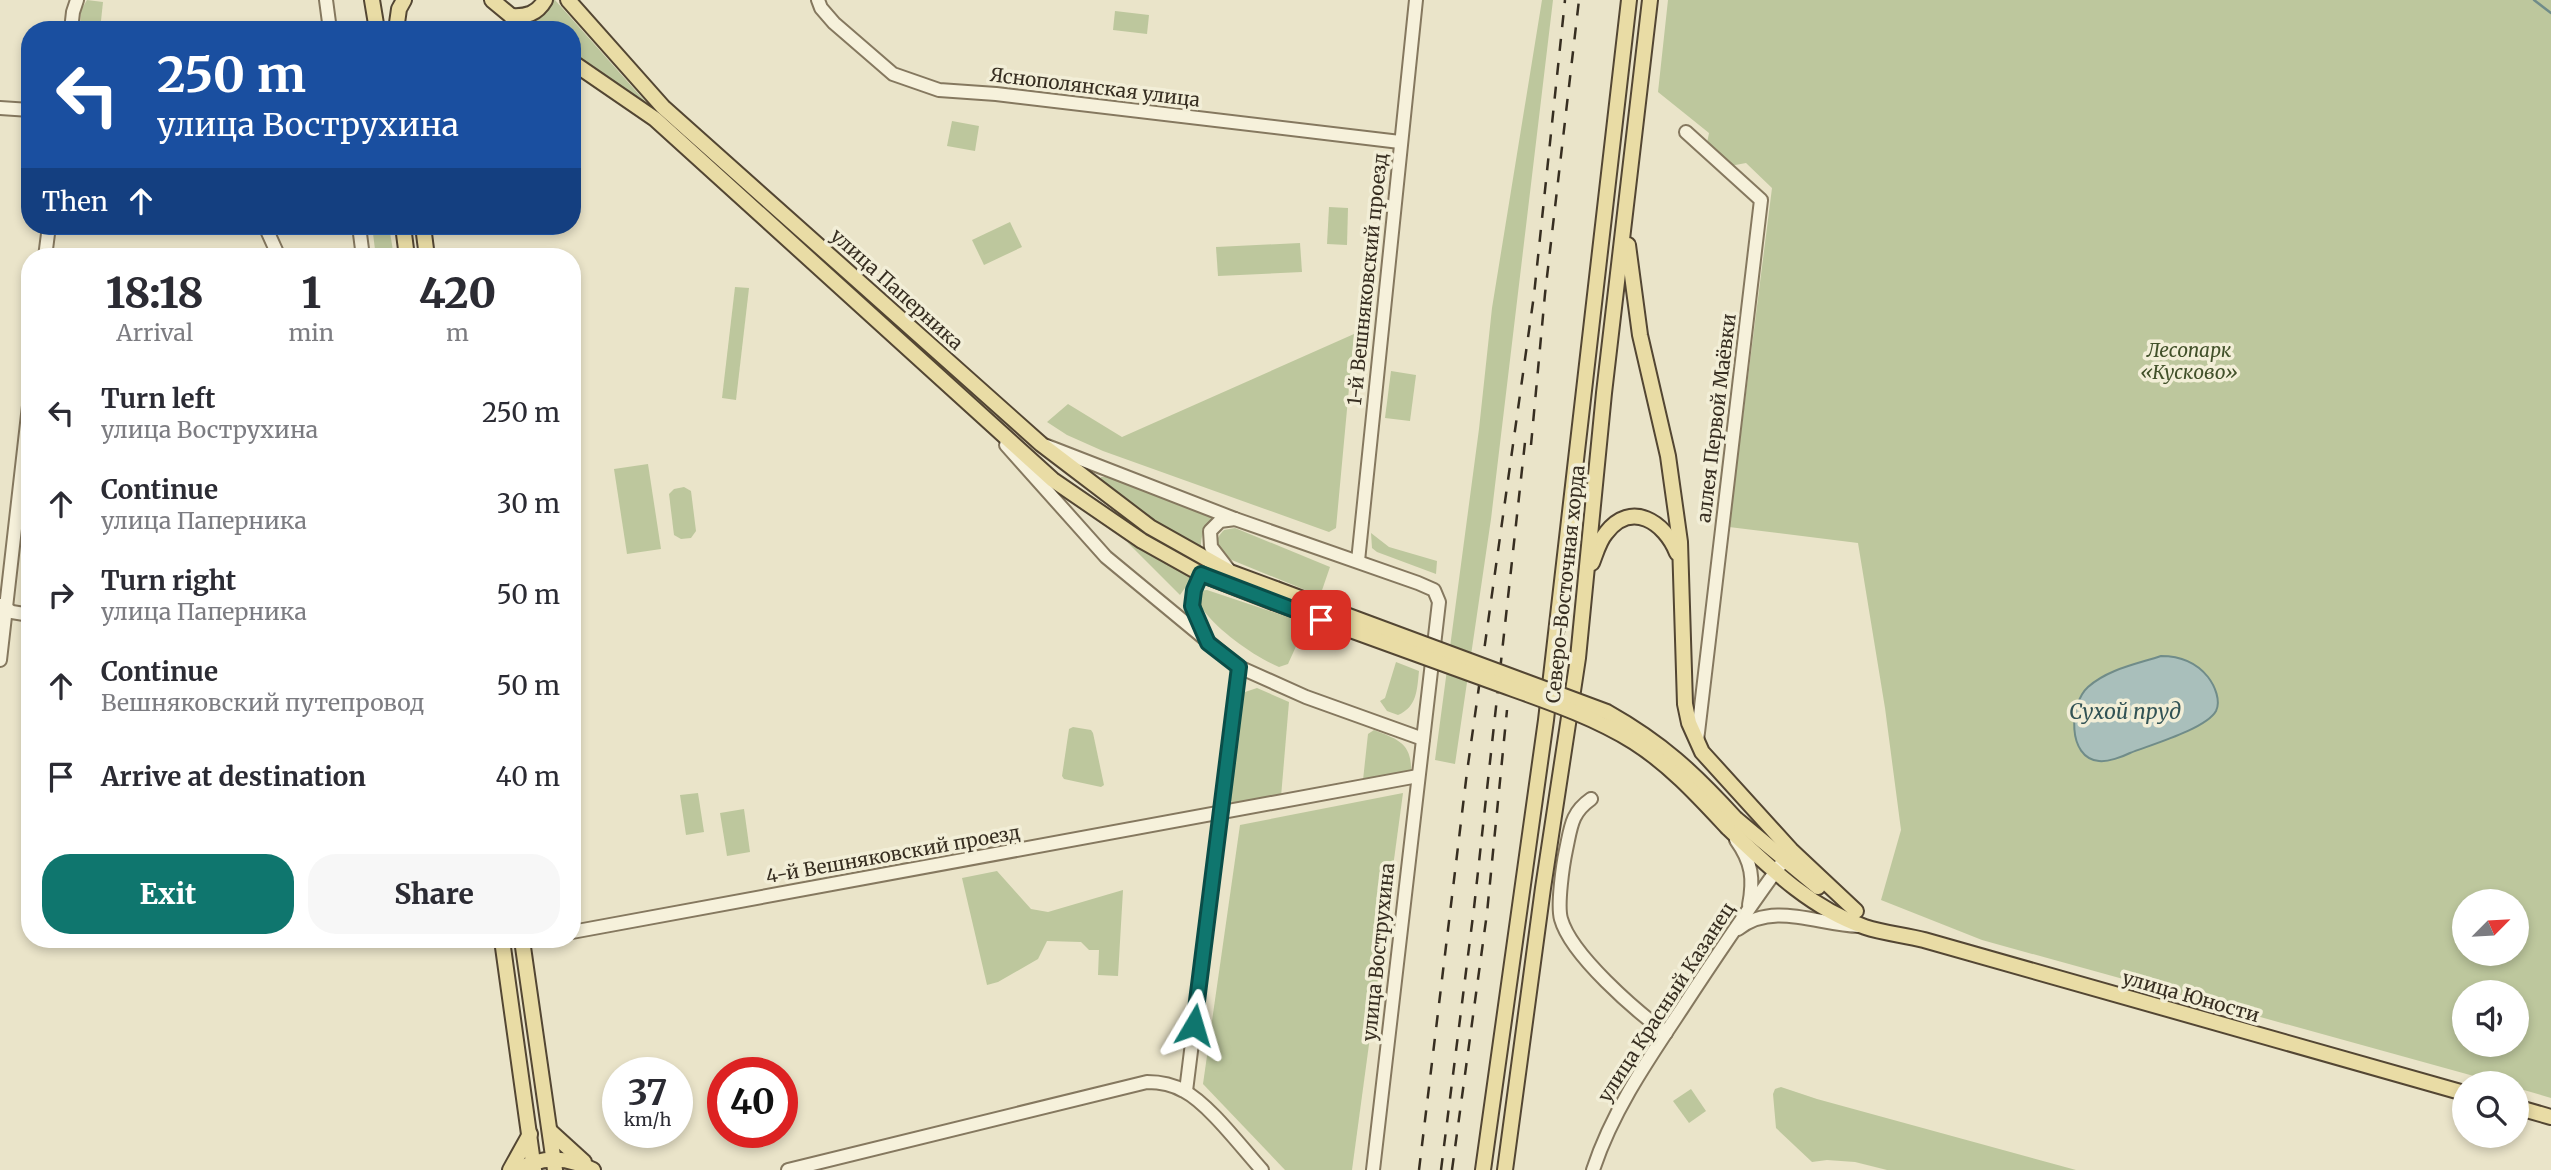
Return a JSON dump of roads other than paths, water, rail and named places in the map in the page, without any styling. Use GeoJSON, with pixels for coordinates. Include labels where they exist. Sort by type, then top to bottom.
{"type":"FeatureCollection","features":[{"type":"Feature","properties":{"kind":"main road"},"geometry":{"type":"LineString","coordinates":[[373,0],[376,21]]}},
{"type":"Feature","properties":{"kind":"main road"},"geometry":{"type":"LineString","coordinates":[[392,0],[395,21]]}},
{"type":"Feature","properties":{"kind":"main road"},"geometry":{"type":"LineString","coordinates":[[397,21],[404,0]]}},
{"type":"Feature","properties":{"kind":"main road"},"geometry":{"type":"LineString","coordinates":[[492,0],[517,21]]}},
{"type":"Feature","properties":{"kind":"main road"},"geometry":{"type":"LineString","coordinates":[[511,16],[521,17],[533,13],[545,0]]}},
{"type":"Feature","properties":{"kind":"main road","name":"улица Паперника"},"geometry":{"type":"LineString","coordinates":[[568,0],[663,107],[1041,443],[1150,527],[1275,596]]}},
{"type":"Feature","properties":{"kind":"main road","name":"Северо-Восточная хорда"},"geometry":{"type":"LineString","coordinates":[[1483,1170],[1546,720],[1629,0]]}},
{"type":"Feature","properties":{"kind":"main road","name":"Северо-Восточная хорда"},"geometry":{"type":"LineString","coordinates":[[1505,1170],[1539,913],[1572,703],[1650,0]]}},
{"type":"Feature","properties":{"kind":"main road","name":"улица Паперника"},"geometry":{"type":"LineString","coordinates":[[581,68],[654,119],[1053,480],[1142,541],[1201,574],[1275,596]]}},
{"type":"Feature","properties":{"kind":"main road"},"geometry":{"type":"LineString","coordinates":[[1626,204],[1632,285],[1640,335],[1668,456],[1681,565],[1685,704],[1702,752],[1783,861]]}},
{"type":"Feature","properties":{"kind":"main road"},"geometry":{"type":"LineString","coordinates":[[1585,581],[1606,533],[1617,523],[1632,518],[1647,519],[1666,531],[1681,565]]}},
{"type":"Feature","properties":{"kind":"main road","name":"улица Юности"},"geometry":{"type":"LineString","coordinates":[[1275,596],[1607,712],[1670,752],[1702,782],[1732,823],[1783,861],[1856,911],[1908,936]]}},
{"type":"Feature","properties":{"kind":"main road","name":"улица Юности"},"geometry":{"type":"LineString","coordinates":[[1783,861],[1822,907],[1862,926],[1908,936],[2452,1090]]}},
{"type":"Feature","properties":{"kind":"main road"},"geometry":{"type":"LineString","coordinates":[[503,948],[534,1166]]}},
{"type":"Feature","properties":{"kind":"main road"},"geometry":{"type":"LineString","coordinates":[[526,948],[555,1164]]}},
{"type":"Feature","properties":{"kind":"main road"},"geometry":{"type":"LineString","coordinates":[[2529,1111],[2551,1117]]}},
{"type":"Feature","properties":{"kind":"main road"},"geometry":{"type":"LineString","coordinates":[[551,1132],[593,1170]]}},
{"type":"Feature","properties":{"kind":"main road"},"geometry":{"type":"LineString","coordinates":[[510,1170],[530,1134]]}},
{"type":"Feature","properties":{"kind":"main road"},"geometry":{"type":"LineString","coordinates":[[518,1170],[571,1161],[593,1170]]}},
{"type":"Feature","properties":{"kind":"street"},"geometry":{"type":"LineString","coordinates":[[326,0],[329,21]]}},
{"type":"Feature","properties":{"kind":"street","name":"Яснополянская улица"},"geometry":{"type":"LineString","coordinates":[[818,0],[821,8],[834,23],[893,74],[939,90],[996,94],[1400,142]]}},
{"type":"Feature","properties":{"kind":"street","name":"1-й Вешняковский проезд"},"geometry":{"type":"LineString","coordinates":[[1358,561],[1416,0]]}},
{"type":"Feature","properties":{"kind":"street"},"geometry":{"type":"LineString","coordinates":[[0,108],[21,109]]}},
{"type":"Feature","properties":{"kind":"street","name":"аллея Первой Маёвки"},"geometry":{"type":"LineString","coordinates":[[1686,132],[1761,200],[1697,742]]}},
{"type":"Feature","properties":{"kind":"street"},"geometry":{"type":"LineString","coordinates":[[978,413],[1107,557],[1239,667],[1306,697],[1423,739]]}},
{"type":"Feature","properties":{"kind":"street","name":"улица Вострухина"},"geometry":{"type":"LineString","coordinates":[[1041,443],[1235,519],[1434,590],[1439,602],[1373,1170]]}},
{"type":"Feature","properties":{"kind":"street"},"geometry":{"type":"LineString","coordinates":[[0,660],[3,606],[21,467]]}},
{"type":"Feature","properties":{"kind":"street"},"geometry":{"type":"LineString","coordinates":[[1230,572],[1211,547],[1210,531],[1220,521],[1235,519]]}},
{"type":"Feature","properties":{"kind":"street"},"geometry":{"type":"LineString","coordinates":[[1201,574],[1194,590],[1192,606],[1208,643]]}},
{"type":"Feature","properties":{"kind":"street"},"geometry":{"type":"LineString","coordinates":[[3,606],[21,614]]}},
{"type":"Feature","properties":{"kind":"street"},"geometry":{"type":"LineString","coordinates":[[1186,1091],[1239,667]]}},
{"type":"Feature","properties":{"kind":"street","name":"4-й Вешняковский проезд"},"geometry":{"type":"LineString","coordinates":[[581,930],[1418,776]]}},
{"type":"Feature","properties":{"kind":"street"},"geometry":{"type":"LineString","coordinates":[[1591,799],[1579,807],[1573,819],[1564,858],[1560,917],[1575,946],[1597,972],[1665,1033]]}},
{"type":"Feature","properties":{"kind":"street"},"geometry":{"type":"LineString","coordinates":[[1732,823],[1751,866],[1752,886],[1748,909]]}},
{"type":"Feature","properties":{"kind":"street","name":"улица Красный Казанец"},"geometry":{"type":"LineString","coordinates":[[1593,1170],[1618,1112],[1665,1033],[1783,861]]}},
{"type":"Feature","properties":{"kind":"street"},"geometry":{"type":"LineString","coordinates":[[1729,936],[1753,919],[1766,916],[1862,926]]}},
{"type":"Feature","properties":{"kind":"street"},"geometry":{"type":"LineString","coordinates":[[788,1170],[1147,1082],[1165,1083],[1186,1091],[1262,1170]]}},
{"type":"Feature","properties":{"kind":"water","name":"Сухой пруд"},"geometry":{"type":"Polygon","coordinates":[[[2161,656],[2187,661],[2203,672],[2211,681],[2216,694],[2216,711],[2210,718],[2190,730],[2119,758],[2099,761],[2089,758],[2081,751],[2074,729],[2077,705],[2082,695],[2088,687],[2104,676],[2161,656]]]}},
{"type":"Feature","properties":{"kind":"waterway"},"geometry":{"type":"LineString","coordinates":[[2534,0],[2551,13]]}},
{"type":"Feature","properties":{"kind":"railway"},"geometry":{"type":"LineString","coordinates":[[1419,1170],[1467,772],[1534,295],[1565,0]]}},
{"type":"Feature","properties":{"kind":"railway"},"geometry":{"type":"LineString","coordinates":[[1531,445],[1545,294],[1579,0]]}},
{"type":"Feature","properties":{"kind":"railway"},"geometry":{"type":"LineString","coordinates":[[1441,1170],[1474,908],[1526,433]]}},
{"type":"Feature","properties":{"kind":"railway"},"geometry":{"type":"LineString","coordinates":[[1452,1170],[1487,913],[1507,710]]}},
{"type":"Feature","properties":{"kind":"park label","name":"Лесопарк «Кусково»"},"geometry":{"type":"Point","coordinates":[2189,361]}}]}
